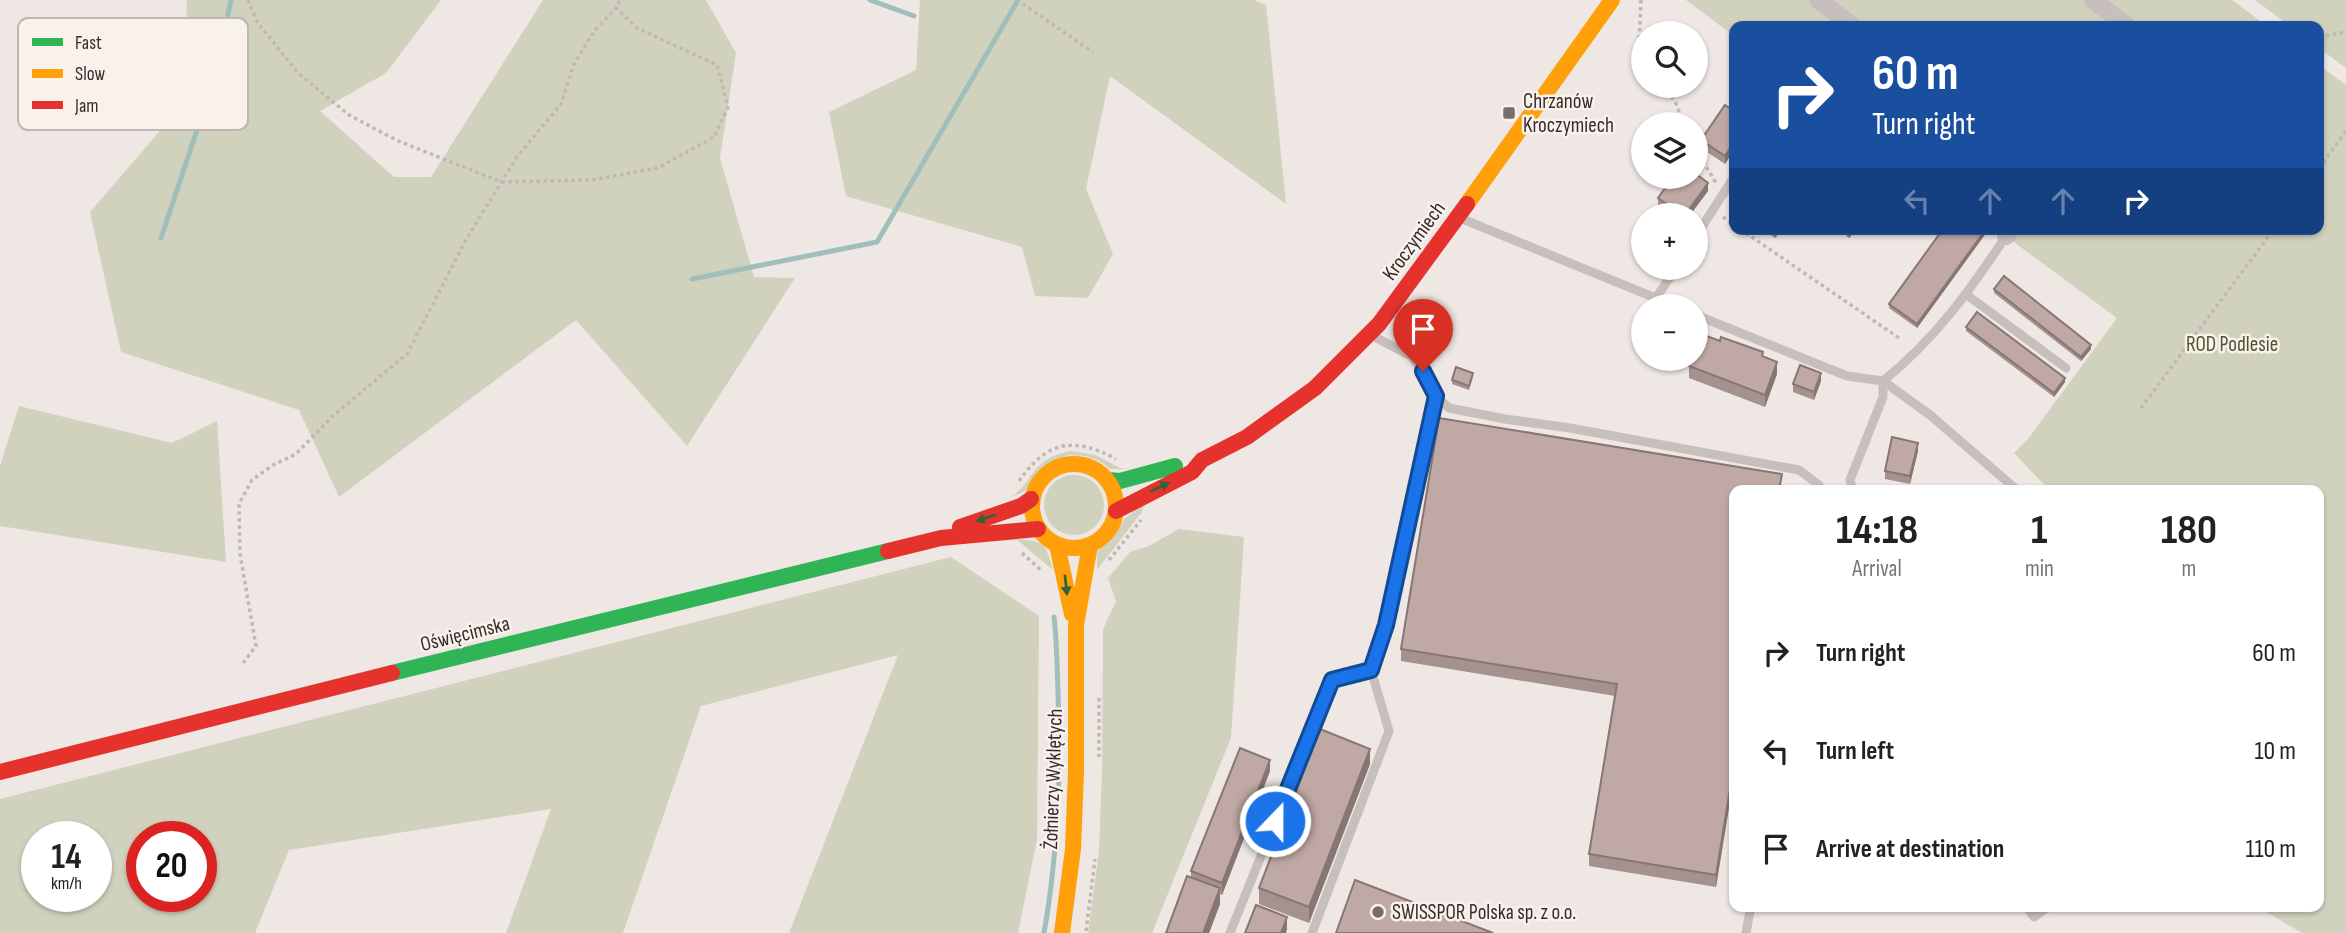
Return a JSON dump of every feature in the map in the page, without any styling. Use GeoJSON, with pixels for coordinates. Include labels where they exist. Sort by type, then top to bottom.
{"type":"FeatureCollection","features":[{"type":"Feature","properties":{"kind":"main road","name":"Kroczymiech"},"geometry":{"type":"LineString","coordinates":[[1108,480],[1120,481],[1202,460],[1247,437],[1324,380],[1369,334],[1458,217],[1612,0]]}},
{"type":"Feature","properties":{"kind":"main road","name":"Kroczymiech"},"geometry":{"type":"LineString","coordinates":[[1116,511],[1192,472],[1202,460]]}},
{"type":"Feature","properties":{"kind":"main road"},"geometry":{"type":"LineString","coordinates":[[1070,463],[1084,464],[1097,470],[1108,480],[1113,489],[1116,511],[1108,532],[1090,545],[1067,548],[1056,545],[1038,529],[1032,515],[1031,499],[1044,475],[1056,467],[1070,463]]}},
{"type":"Feature","properties":{"kind":"main road","name":"Oświęcimska"},"geometry":{"type":"LineString","coordinates":[[941,538],[960,527],[1021,506],[1031,499]]}},
{"type":"Feature","properties":{"kind":"main road","name":"Oświęcimska"},"geometry":{"type":"LineString","coordinates":[[0,772],[252,707],[941,538],[1038,529]]}},
{"type":"Feature","properties":{"kind":"main road","name":"Żołnierzy Wyklętych"},"geometry":{"type":"LineString","coordinates":[[1056,545],[1065,574],[1067,598],[1076,625]]}},
{"type":"Feature","properties":{"kind":"main road","name":"Żołnierzy Wyklętych"},"geometry":{"type":"LineString","coordinates":[[1062,933],[1073,849],[1076,625],[1090,545]]}},
{"type":"Feature","properties":{"kind":"street"},"geometry":{"type":"LineString","coordinates":[[1818,0],[1846,21]]}},
{"type":"Feature","properties":{"kind":"street"},"geometry":{"type":"LineString","coordinates":[[2092,0],[2120,21]]}},
{"type":"Feature","properties":{"kind":"lane"},"geometry":{"type":"LineString","coordinates":[[1708,218],[1729,185]]}},
{"type":"Feature","properties":{"kind":"lane"},"geometry":{"type":"LineString","coordinates":[[1458,217],[1644,294]]}},
{"type":"Feature","properties":{"kind":"lane"},"geometry":{"type":"LineString","coordinates":[[1882,381],[1912,357],[1967,295],[2008,235]]}},
{"type":"Feature","properties":{"kind":"lane"},"geometry":{"type":"LineString","coordinates":[[1967,295],[2066,368]]}},
{"type":"Feature","properties":{"kind":"lane"},"geometry":{"type":"LineString","coordinates":[[1708,320],[1847,376],[1882,381],[1930,415],[2011,485]]}},
{"type":"Feature","properties":{"kind":"lane"},"geometry":{"type":"LineString","coordinates":[[1369,334],[1411,356],[1423,371],[1436,396],[1449,408],[1799,470],[1819,485]]}},
{"type":"Feature","properties":{"kind":"lane"},"geometry":{"type":"LineString","coordinates":[[1852,485],[1850,480],[1883,397],[1882,381]]}},
{"type":"Feature","properties":{"kind":"lane"},"geometry":{"type":"LineString","coordinates":[[1312,933],[1389,731],[1371,670],[1386,625],[1436,396]]}},
{"type":"Feature","properties":{"kind":"lane"},"geometry":{"type":"LineString","coordinates":[[1230,933],[1332,680],[1371,670]]}},
{"type":"Feature","properties":{"kind":"lane"},"geometry":{"type":"LineString","coordinates":[[1746,933],[1750,912]]}},
{"type":"Feature","properties":{"kind":"path"},"geometry":{"type":"LineString","coordinates":[[248,0],[257,22],[298,73],[349,115],[396,140],[501,182],[592,180],[658,168],[714,137],[728,107],[717,65],[637,28],[616,8]]}},
{"type":"Feature","properties":{"kind":"path"},"geometry":{"type":"LineString","coordinates":[[243,663],[256,646],[240,554],[239,504],[251,480],[296,454],[334,415],[407,354],[467,238],[516,158],[561,104],[574,64],[620,0]]}},
{"type":"Feature","properties":{"kind":"path"},"geometry":{"type":"LineString","coordinates":[[1017,0],[1093,52]]}},
{"type":"Feature","properties":{"kind":"path"},"geometry":{"type":"LineString","coordinates":[[1640,21],[1641,0]]}},
{"type":"Feature","properties":{"kind":"path"},"geometry":{"type":"LineString","coordinates":[[2324,36],[2346,32]]}},
{"type":"Feature","properties":{"kind":"path"},"geometry":{"type":"LineString","coordinates":[[2324,161],[2346,131]]}},
{"type":"Feature","properties":{"kind":"path"},"geometry":{"type":"LineString","coordinates":[[1708,169],[1723,195]]}},
{"type":"Feature","properties":{"kind":"path"},"geometry":{"type":"LineString","coordinates":[[1749,235],[1899,338]]}},
{"type":"Feature","properties":{"kind":"path"},"geometry":{"type":"LineString","coordinates":[[2141,408],[2270,235]]}},
{"type":"Feature","properties":{"kind":"path"},"geometry":{"type":"LineString","coordinates":[[1009,488],[1019,482],[1032,462],[1058,447],[1072,445],[1096,449],[1122,462]]}},
{"type":"Feature","properties":{"kind":"green space"},"geometry":{"type":"Polygon","coordinates":[[[187,0],[441,0],[386,73],[320,111],[394,177],[431,177],[543,0],[706,0],[736,53],[720,158],[754,277],[795,278],[687,446],[576,320],[339,497],[299,410],[121,352],[90,212],[161,130],[248,130],[248,18],[186,18],[187,0]]]}},
{"type":"Feature","properties":{"kind":"green space"},"geometry":{"type":"Polygon","coordinates":[[[920,0],[1254,0],[1266,5],[1286,204],[1110,76],[1086,189],[1113,254],[1088,298],[1035,296],[1022,247],[846,196],[829,112],[916,70],[920,0]]]}},
{"type":"Feature","properties":{"kind":"green space"},"geometry":{"type":"Polygon","coordinates":[[[1686,0],[2232,0],[2260,21],[1729,21],[1729,32],[1686,0]]]}},
{"type":"Feature","properties":{"kind":"green space"},"geometry":{"type":"Polygon","coordinates":[[[2255,0],[2346,0],[2346,68],[2324,52],[2324,21],[2283,21],[2255,0]]]}},
{"type":"Feature","properties":{"kind":"green space","name":"ROD Podlesie"},"geometry":{"type":"Polygon","coordinates":[[[2324,69],[2346,85],[2346,933],[2302,933],[2266,912],[2324,912],[2324,485],[2044,485],[2014,453],[2028,439],[2117,318],[2004,235],[2324,235],[2324,69]]]}},
{"type":"Feature","properties":{"kind":"green space"},"geometry":{"type":"Polygon","coordinates":[[[19,406],[172,443],[217,421],[226,562],[0,526],[0,466],[19,406]]]}},
{"type":"Feature","properties":{"kind":"green space"},"geometry":{"type":"Polygon","coordinates":[[[1071,451],[1096,455],[1120,468],[1130,469],[1110,469],[1100,461],[1085,456],[1068,455],[1044,466],[1024,492],[1008,498],[1047,460],[1071,451]]]}},
{"type":"Feature","properties":{"kind":"green space"},"geometry":{"type":"Polygon","coordinates":[[[1074,475],[1095,484],[1104,505],[1095,526],[1074,535],[1053,526],[1044,505],[1053,484],[1074,475]]]}},
{"type":"Feature","properties":{"kind":"green space"},"geometry":{"type":"Polygon","coordinates":[[[1144,504],[1142,512],[1097,570],[1097,552],[1112,538],[1124,519],[1144,504]]]}},
{"type":"Feature","properties":{"kind":"green space"},"geometry":{"type":"Polygon","coordinates":[[[1179,529],[1244,537],[1231,738],[1152,933],[1088,933],[1099,851],[1103,629],[1116,601],[1108,578],[1130,552],[1149,546],[1179,529]]]}},
{"type":"Feature","properties":{"kind":"green space"},"geometry":{"type":"Polygon","coordinates":[[[1016,539],[1042,545],[1053,570],[1016,539]]]}},
{"type":"Feature","properties":{"kind":"green space"},"geometry":{"type":"Polygon","coordinates":[[[951,557],[1039,616],[1037,839],[1018,933],[789,933],[898,655],[701,706],[623,933],[506,933],[551,809],[289,850],[255,933],[0,933],[0,799],[951,557]]]}},
{"type":"Feature","properties":{"kind":"building"},"geometry":{"type":"Polygon","coordinates":[[[1725,105],[1729,108],[1729,150],[1725,156],[1708,145],[1708,130],[1725,105]]]}},
{"type":"Feature","properties":{"kind":"building"},"geometry":{"type":"Polygon","coordinates":[[[1664,189],[1704,189],[1694,203],[1665,203],[1658,198],[1664,189]]]}},
{"type":"Feature","properties":{"kind":"building"},"geometry":{"type":"Polygon","coordinates":[[[1939,235],[1982,235],[1917,324],[1889,304],[1939,235]]]}},
{"type":"Feature","properties":{"kind":"building"},"geometry":{"type":"Polygon","coordinates":[[[2004,276],[2091,345],[2081,357],[1994,289],[2004,276]]]}},
{"type":"Feature","properties":{"kind":"building"},"geometry":{"type":"Polygon","coordinates":[[[1977,312],[2065,378],[2054,393],[1966,327],[1977,312]]]}},
{"type":"Feature","properties":{"kind":"building"},"geometry":{"type":"Polygon","coordinates":[[[1708,337],[1720,341],[1721,337],[1763,352],[1762,356],[1777,362],[1765,395],[1702,371],[1708,371],[1708,337]]]}},
{"type":"Feature","properties":{"kind":"building"},"geometry":{"type":"Polygon","coordinates":[[[1800,365],[1821,373],[1814,392],[1793,384],[1800,365]]]}},
{"type":"Feature","properties":{"kind":"building"},"geometry":{"type":"Polygon","coordinates":[[[1456,367],[1473,373],[1469,386],[1452,380],[1456,367]]]}},
{"type":"Feature","properties":{"kind":"building"},"geometry":{"type":"Polygon","coordinates":[[[1439,418],[1782,474],[1780,485],[1729,485],[1729,796],[1716,875],[1589,854],[1617,684],[1401,649],[1439,418]]]}},
{"type":"Feature","properties":{"kind":"building"},"geometry":{"type":"Polygon","coordinates":[[[1892,437],[1918,443],[1910,476],[1885,471],[1892,437]]]}},
{"type":"Feature","properties":{"kind":"building"},"geometry":{"type":"Polygon","coordinates":[[[1320,729],[1370,749],[1309,907],[1259,888],[1320,729]]]}},
{"type":"Feature","properties":{"kind":"building"},"geometry":{"type":"Polygon","coordinates":[[[1240,748],[1270,760],[1222,883],[1191,871],[1240,748]]]}},
{"type":"Feature","properties":{"kind":"building"},"geometry":{"type":"Polygon","coordinates":[[[1187,876],[1220,888],[1203,933],[1166,933],[1187,876]]]}},
{"type":"Feature","properties":{"kind":"building","name":"SWISSPOR Polska sp. z o.o."},"geometry":{"type":"Polygon","coordinates":[[[1355,880],[1493,933],[1336,933],[1355,880]]]}},
{"type":"Feature","properties":{"kind":"building"},"geometry":{"type":"Polygon","coordinates":[[[1256,905],[1287,917],[1281,933],[1245,933],[1256,905]]]}},
{"type":"Feature","properties":{"kind":"waterway"},"geometry":{"type":"LineString","coordinates":[[227,18],[231,0]]}},
{"type":"Feature","properties":{"kind":"waterway"},"geometry":{"type":"LineString","coordinates":[[870,0],[914,16]]}},
{"type":"Feature","properties":{"kind":"waterway"},"geometry":{"type":"LineString","coordinates":[[692,279],[877,242],[1018,0]]}},
{"type":"Feature","properties":{"kind":"waterway"},"geometry":{"type":"LineString","coordinates":[[161,238],[197,130]]}},
{"type":"Feature","properties":{"kind":"waterway"},"geometry":{"type":"LineString","coordinates":[[1044,933],[1053,873],[1059,783],[1054,617]]}},
{"type":"Feature","properties":{"kind":"traffic: fast"},"geometry":{"type":"LineString","coordinates":[[1108,480],[1120,481],[1175,466]]}},
{"type":"Feature","properties":{"kind":"traffic: fast"},"geometry":{"type":"LineString","coordinates":[[392,673],[888,551]]}},
{"type":"Feature","properties":{"kind":"traffic: slow"},"geometry":{"type":"LineString","coordinates":[[1467,204],[1612,0]]}},
{"type":"Feature","properties":{"kind":"traffic: slow"},"geometry":{"type":"LineString","coordinates":[[1066,464],[1082,464],[1098,471],[1109,482],[1116,498],[1116,506],[1113,522],[1104,536],[1082,548],[1066,548],[1050,541],[1039,530],[1032,514],[1032,498],[1039,482],[1050,471],[1066,464]]}},
{"type":"Feature","properties":{"kind":"traffic: slow"},"geometry":{"type":"LineString","coordinates":[[1057,545],[1072,614]]}},
{"type":"Feature","properties":{"kind":"traffic: slow"},"geometry":{"type":"LineString","coordinates":[[1062,933],[1073,849],[1076,625],[1090,545]]}},
{"type":"Feature","properties":{"kind":"traffic: jam"},"geometry":{"type":"LineString","coordinates":[[1116,511],[1192,472],[1202,460],[1247,437],[1315,388],[1379,324],[1467,204]]}},
{"type":"Feature","properties":{"kind":"traffic: jam"},"geometry":{"type":"LineString","coordinates":[[960,527],[1021,506],[1031,499]]}},
{"type":"Feature","properties":{"kind":"traffic: jam"},"geometry":{"type":"LineString","coordinates":[[888,551],[941,538],[1038,529]]}},
{"type":"Feature","properties":{"kind":"traffic: jam"},"geometry":{"type":"LineString","coordinates":[[0,772],[392,673]]}},
{"type":"Feature","properties":{"kind":"place","name":"Chrzanów Kroczymiech"},"geometry":{"type":"Point","coordinates":[1509,113]}},
{"type":"Feature","properties":{"kind":"place","name":"SWISSPOR Polska sp. z o.o."},"geometry":{"type":"Point","coordinates":[1378,912]}},
{"type":"Feature","properties":{"kind":"route"},"geometry":{"type":"LineString","coordinates":[[1275,821],[1332,680],[1371,670],[1386,625],[1436,396],[1423,371]]}}]}
